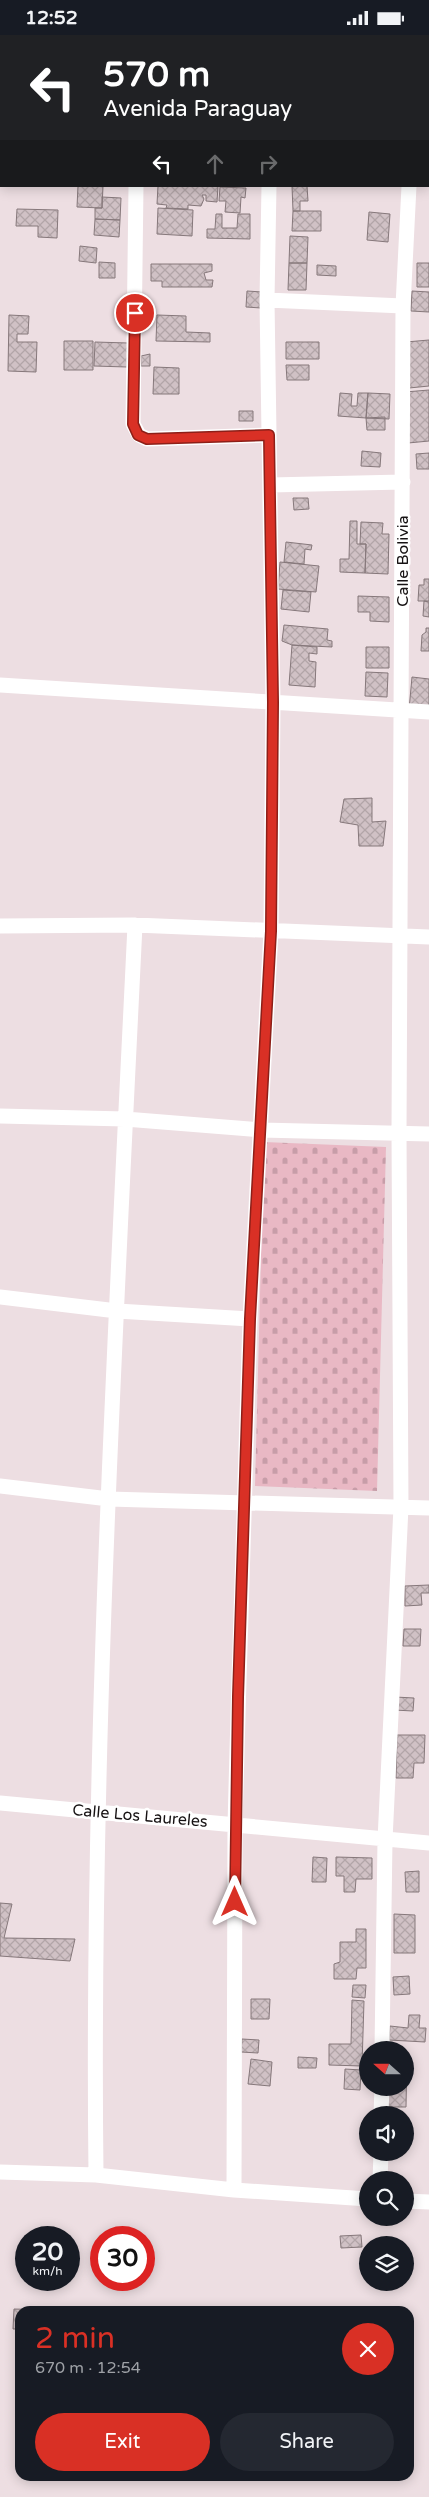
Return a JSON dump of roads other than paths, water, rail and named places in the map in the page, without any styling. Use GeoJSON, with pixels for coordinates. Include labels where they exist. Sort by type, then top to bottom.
{"type":"FeatureCollection","features":[{"type":"Feature","properties":{"kind":"street"},"geometry":{"type":"LineString","coordinates":[[136,187],[133,424],[138,435],[147,439],[269,435]]}},
{"type":"Feature","properties":{"kind":"street"},"geometry":{"type":"LineString","coordinates":[[234,2190],[235,1825],[250,1319],[271,931],[273,702],[267,300],[269,187]]}},
{"type":"Feature","properties":{"kind":"street","name":"Calle Bolivia"},"geometry":{"type":"LineString","coordinates":[[382,2041],[385,1840],[400,1507],[399,1132],[403,711],[403,306],[409,187]]}},
{"type":"Feature","properties":{"kind":"street"},"geometry":{"type":"LineString","coordinates":[[267,300],[403,306]]}},
{"type":"Feature","properties":{"kind":"street"},"geometry":{"type":"LineString","coordinates":[[270,485],[403,482]]}},
{"type":"Feature","properties":{"kind":"street"},"geometry":{"type":"LineString","coordinates":[[0,685],[429,712]]}},
{"type":"Feature","properties":{"kind":"street"},"geometry":{"type":"LineString","coordinates":[[96,2175],[94,2010],[98,1813],[116,1311],[135,925]]}},
{"type":"Feature","properties":{"kind":"street"},"geometry":{"type":"LineString","coordinates":[[0,926],[135,925],[429,937]]}},
{"type":"Feature","properties":{"kind":"street"},"geometry":{"type":"LineString","coordinates":[[0,1116],[126,1119],[261,1130],[429,1134]]}},
{"type":"Feature","properties":{"kind":"street"},"geometry":{"type":"LineString","coordinates":[[0,1297],[116,1311],[250,1319]]}},
{"type":"Feature","properties":{"kind":"street"},"geometry":{"type":"LineString","coordinates":[[0,1485],[109,1499],[429,1508]]}},
{"type":"Feature","properties":{"kind":"street","name":"Calle Los Laureles"},"geometry":{"type":"LineString","coordinates":[[0,1803],[429,1843]]}},
{"type":"Feature","properties":{"kind":"street"},"geometry":{"type":"LineString","coordinates":[[0,2172],[96,2175],[234,2190],[359,2198]]}},
{"type":"Feature","properties":{"kind":"street"},"geometry":{"type":"LineString","coordinates":[[414,2201],[429,2202]]}}]}
